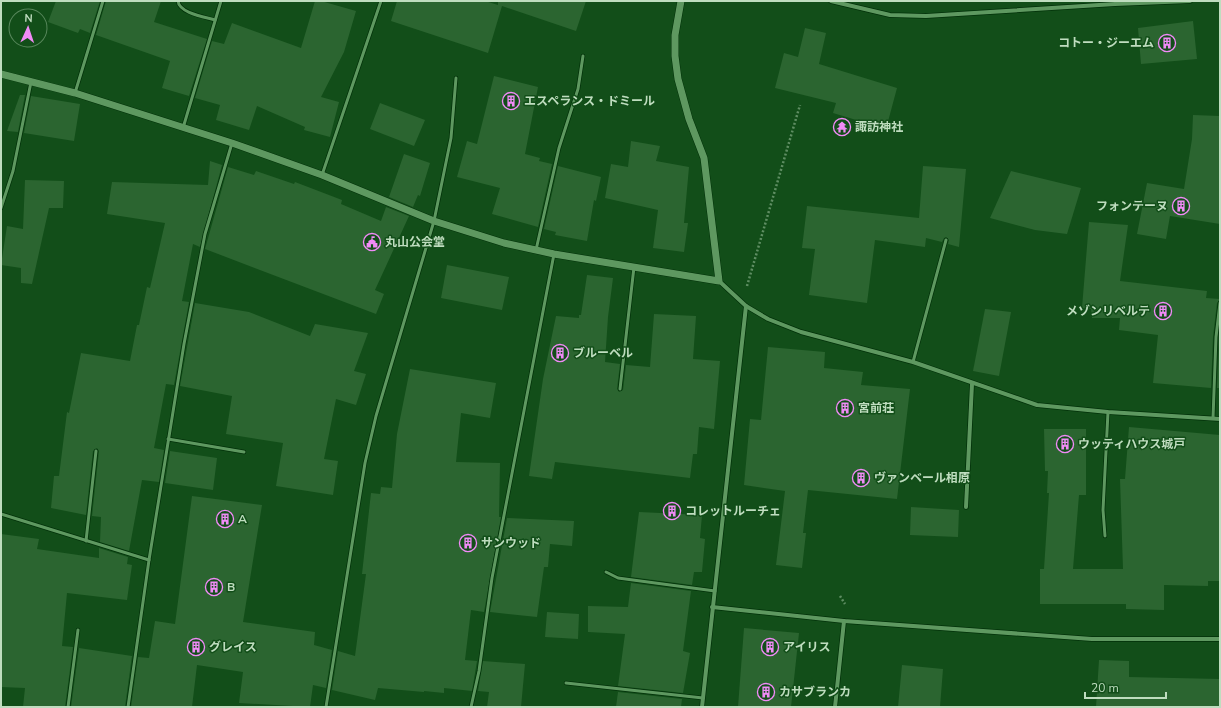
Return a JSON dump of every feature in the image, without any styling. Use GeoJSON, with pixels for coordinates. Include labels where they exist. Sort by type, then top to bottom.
{"type":"FeatureCollection","features":[{"type":"Feature","properties":{"kind":"street"},"geometry":{"type":"LineString","coordinates":[[681,1],[676,35],[676,67],[680,92],[706,164],[719,281]]}},
{"type":"Feature","properties":{"kind":"street"},"geometry":{"type":"LineString","coordinates":[[831,1],[890,15],[926,16],[1115,4],[1190,1]]}},
{"type":"Feature","properties":{"kind":"street"},"geometry":{"type":"LineString","coordinates":[[1,74],[75,93],[232,143],[322,175],[434,221],[504,243],[554,254],[719,281],[746,306],[768,319],[801,332],[913,362],[972,384],[1037,405],[1108,412],[1220,419]]}},
{"type":"Feature","properties":{"kind":"street"},"geometry":{"type":"LineString","coordinates":[[702,707],[746,306]]}},
{"type":"Feature","properties":{"kind":"street"},"geometry":{"type":"LineString","coordinates":[[966,507],[972,384]]}},
{"type":"Feature","properties":{"kind":"street"},"geometry":{"type":"LineString","coordinates":[[712,607],[844,621],[1092,639],[1220,638]]}},
{"type":"Feature","properties":{"kind":"street"},"geometry":{"type":"LineString","coordinates":[[835,707],[844,621]]}},
{"type":"Feature","properties":{"kind":"lane"},"geometry":{"type":"LineString","coordinates":[[75,93],[103,1]]}},
{"type":"Feature","properties":{"kind":"lane"},"geometry":{"type":"LineString","coordinates":[[178,1],[181,7],[186,10],[215,20]]}},
{"type":"Feature","properties":{"kind":"lane"},"geometry":{"type":"LineString","coordinates":[[183,128],[221,1]]}},
{"type":"Feature","properties":{"kind":"lane"},"geometry":{"type":"LineString","coordinates":[[322,175],[381,1]]}},
{"type":"Feature","properties":{"kind":"lane"},"geometry":{"type":"LineString","coordinates":[[536,250],[559,148],[578,89],[583,56]]}},
{"type":"Feature","properties":{"kind":"lane"},"geometry":{"type":"LineString","coordinates":[[326,707],[365,463],[376,416],[434,221],[451,138],[456,78]]}},
{"type":"Feature","properties":{"kind":"lane"},"geometry":{"type":"LineString","coordinates":[[1,208],[13,172],[31,82]]}},
{"type":"Feature","properties":{"kind":"lane"},"geometry":{"type":"LineString","coordinates":[[128,707],[168,440],[205,234],[232,143]]}},
{"type":"Feature","properties":{"kind":"lane"},"geometry":{"type":"LineString","coordinates":[[913,362],[946,240]]}},
{"type":"Feature","properties":{"kind":"lane"},"geometry":{"type":"LineString","coordinates":[[471,707],[479,671],[492,578],[554,254]]}},
{"type":"Feature","properties":{"kind":"lane"},"geometry":{"type":"LineString","coordinates":[[620,389],[634,267]]}},
{"type":"Feature","properties":{"kind":"lane"},"geometry":{"type":"LineString","coordinates":[[1213,418],[1216,337],[1220,303]]}},
{"type":"Feature","properties":{"kind":"lane"},"geometry":{"type":"LineString","coordinates":[[1105,536],[1103,510],[1108,412]]}},
{"type":"Feature","properties":{"kind":"lane"},"geometry":{"type":"LineString","coordinates":[[168,440],[244,452]]}},
{"type":"Feature","properties":{"kind":"lane"},"geometry":{"type":"LineString","coordinates":[[86,541],[96,451]]}},
{"type":"Feature","properties":{"kind":"lane"},"geometry":{"type":"LineString","coordinates":[[1,514],[149,560]]}},
{"type":"Feature","properties":{"kind":"lane"},"geometry":{"type":"LineString","coordinates":[[606,572],[618,578],[715,591]]}},
{"type":"Feature","properties":{"kind":"lane"},"geometry":{"type":"LineString","coordinates":[[68,707],[78,630]]}},
{"type":"Feature","properties":{"kind":"lane"},"geometry":{"type":"LineString","coordinates":[[566,683],[703,698]]}},
{"type":"Feature","properties":{"kind":"path"},"geometry":{"type":"LineString","coordinates":[[742,302],[800,105]]}},
{"type":"Feature","properties":{"kind":"path"},"geometry":{"type":"LineString","coordinates":[[840,596],[846,606]]}},
{"type":"Feature","properties":{"kind":"building"},"geometry":{"type":"Polygon","coordinates":[[[56,1],[100,1],[90,33],[80,29],[78,33],[48,22],[56,1]]]}},
{"type":"Feature","properties":{"kind":"building"},"geometry":{"type":"Polygon","coordinates":[[[106,1],[161,1],[154,22],[207,39],[189,96],[162,88],[170,61],[96,35],[106,1]]]}},
{"type":"Feature","properties":{"kind":"building"},"geometry":{"type":"Polygon","coordinates":[[[315,1],[321,1],[356,11],[344,52],[321,97],[339,102],[330,137],[304,130],[305,127],[257,106],[249,130],[216,120],[220,105],[195,98],[212,41],[224,44],[232,23],[301,48],[315,1]]]}},
{"type":"Feature","properties":{"kind":"building"},"geometry":{"type":"Polygon","coordinates":[[[397,1],[485,1],[498,5],[498,1],[586,1],[576,31],[502,6],[488,53],[391,21],[397,1]]]}},
{"type":"Feature","properties":{"kind":"building","name":"コトー・ジーエム"},"geometry":{"type":"Polygon","coordinates":[[[1193,21],[1197,59],[1141,64],[1138,28],[1193,21]]]}},
{"type":"Feature","properties":{"kind":"building"},"geometry":{"type":"Polygon","coordinates":[[[805,28],[826,33],[819,64],[897,88],[886,129],[833,113],[836,103],[775,88],[784,53],[798,57],[805,28]]]}},
{"type":"Feature","properties":{"kind":"building"},"geometry":{"type":"Polygon","coordinates":[[[494,76],[538,87],[525,154],[540,158],[539,161],[552,164],[538,227],[492,214],[500,188],[457,177],[467,141],[477,144],[494,76]]]}},
{"type":"Feature","properties":{"kind":"building"},"geometry":{"type":"Polygon","coordinates":[[[20,95],[25,95],[18,132],[7,131],[20,95]]]}},
{"type":"Feature","properties":{"kind":"building"},"geometry":{"type":"Polygon","coordinates":[[[31,96],[80,104],[74,141],[24,133],[31,96]]]}},
{"type":"Feature","properties":{"kind":"building"},"geometry":{"type":"Polygon","coordinates":[[[380,103],[425,120],[414,146],[370,129],[380,103]]]}},
{"type":"Feature","properties":{"kind":"building"},"geometry":{"type":"Polygon","coordinates":[[[1193,115],[1220,116],[1220,224],[1170,216],[1166,239],[1137,234],[1147,183],[1184,189],[1192,139],[1193,115]]]}},
{"type":"Feature","properties":{"kind":"building"},"geometry":{"type":"Polygon","coordinates":[[[631,141],[660,146],[656,161],[689,167],[684,223],[688,223],[684,252],[653,248],[658,210],[605,198],[611,164],[628,167],[631,141]]]}},
{"type":"Feature","properties":{"kind":"building"},"geometry":{"type":"Polygon","coordinates":[[[404,154],[430,163],[420,196],[418,195],[413,207],[389,197],[404,154]]]}},
{"type":"Feature","properties":{"kind":"building"},"geometry":{"type":"Polygon","coordinates":[[[210,161],[222,165],[200,247],[193,244],[182,301],[189,302],[174,385],[166,384],[154,448],[164,450],[159,482],[142,480],[129,551],[100,542],[101,517],[92,516],[99,451],[97,448],[93,451],[86,515],[51,508],[54,476],[59,476],[67,412],[69,413],[81,353],[130,361],[137,325],[139,325],[147,287],[150,288],[165,223],[107,214],[112,182],[208,185],[210,161]]]}},
{"type":"Feature","properties":{"kind":"building"},"geometry":{"type":"Polygon","coordinates":[[[558,166],[601,177],[596,201],[594,200],[587,241],[555,235],[556,232],[544,229],[558,166]]]}},
{"type":"Feature","properties":{"kind":"building"},"geometry":{"type":"Polygon","coordinates":[[[923,166],[966,169],[959,247],[948,244],[949,240],[946,237],[942,242],[926,238],[925,247],[875,240],[867,303],[809,295],[815,249],[802,248],[807,206],[919,218],[923,166]]]}},
{"type":"Feature","properties":{"kind":"building"},"geometry":{"type":"Polygon","coordinates":[[[228,167],[254,175],[256,171],[294,184],[295,182],[342,200],[341,204],[381,221],[386,207],[409,216],[375,290],[384,294],[376,314],[205,249],[228,167]]]}},
{"type":"Feature","properties":{"kind":"building"},"geometry":{"type":"Polygon","coordinates":[[[1011,171],[1081,188],[1067,234],[1035,230],[990,218],[1011,171]]]}},
{"type":"Feature","properties":{"kind":"building"},"geometry":{"type":"Polygon","coordinates":[[[25,180],[64,181],[63,208],[49,208],[32,284],[21,283],[21,268],[1,265],[7,226],[23,229],[25,180]]]}},
{"type":"Feature","properties":{"kind":"building"},"geometry":{"type":"Polygon","coordinates":[[[1089,222],[1128,225],[1120,281],[1207,291],[1206,298],[1220,299],[1217,303],[1213,337],[1211,388],[1153,383],[1158,335],[1119,330],[1120,318],[1092,318],[1091,309],[1082,308],[1089,222]]]}},
{"type":"Feature","properties":{"kind":"building"},"geometry":{"type":"Polygon","coordinates":[[[447,265],[509,277],[502,310],[441,298],[447,265]]]}},
{"type":"Feature","properties":{"kind":"building"},"geometry":{"type":"Polygon","coordinates":[[[587,275],[613,278],[608,317],[605,362],[620,364],[617,389],[619,392],[623,390],[626,365],[650,367],[654,314],[696,316],[693,359],[720,361],[714,429],[699,427],[697,454],[693,454],[690,478],[555,462],[552,479],[529,476],[543,379],[556,316],[579,318],[579,315],[581,315],[587,275]]]}},
{"type":"Feature","properties":{"kind":"building"},"geometry":{"type":"Polygon","coordinates":[[[195,303],[249,312],[310,336],[315,324],[368,333],[354,371],[366,374],[356,405],[336,399],[324,459],[338,461],[333,495],[276,486],[283,443],[226,434],[232,396],[180,386],[195,303]]]}},
{"type":"Feature","properties":{"kind":"building"},"geometry":{"type":"Polygon","coordinates":[[[985,309],[1011,312],[999,376],[973,371],[985,309]]]}},
{"type":"Feature","properties":{"kind":"building"},"geometry":{"type":"Polygon","coordinates":[[[1220,329],[1220,388],[1217,388],[1220,329]]]}},
{"type":"Feature","properties":{"kind":"building"},"geometry":{"type":"Polygon","coordinates":[[[768,347],[825,352],[824,368],[863,372],[861,385],[910,389],[897,499],[808,490],[803,533],[806,533],[802,568],[776,565],[785,491],[744,485],[750,419],[761,420],[768,347]]]}},
{"type":"Feature","properties":{"kind":"building"},"geometry":{"type":"Polygon","coordinates":[[[410,369],[496,383],[490,418],[461,413],[456,462],[500,463],[499,517],[501,517],[484,612],[471,610],[465,660],[477,661],[472,691],[444,688],[444,693],[378,688],[375,700],[332,690],[338,651],[355,656],[366,574],[362,574],[371,493],[380,494],[381,487],[392,488],[397,434],[410,369]]]}},
{"type":"Feature","properties":{"kind":"building"},"geometry":{"type":"Polygon","coordinates":[[[1129,427],[1220,435],[1220,581],[1208,581],[1208,586],[1164,585],[1164,610],[1126,609],[1126,604],[1040,604],[1040,569],[1044,569],[1049,493],[1047,493],[1048,471],[1045,471],[1044,429],[1086,429],[1086,495],[1079,495],[1073,569],[1123,569],[1120,479],[1125,479],[1129,427]]]}},
{"type":"Feature","properties":{"kind":"building"},"geometry":{"type":"Polygon","coordinates":[[[170,451],[217,458],[213,490],[165,483],[170,451]]]}},
{"type":"Feature","properties":{"kind":"building"},"geometry":{"type":"Polygon","coordinates":[[[192,496],[262,505],[243,622],[315,632],[314,645],[332,650],[326,688],[313,685],[310,707],[239,703],[243,672],[197,665],[192,707],[131,707],[138,657],[149,658],[155,621],[175,624],[192,496]]]}},
{"type":"Feature","properties":{"kind":"building"},"geometry":{"type":"Polygon","coordinates":[[[911,507],[959,510],[958,537],[910,535],[911,507]]]}},
{"type":"Feature","properties":{"kind":"building"},"geometry":{"type":"Polygon","coordinates":[[[639,512],[702,515],[700,538],[705,539],[702,572],[694,572],[692,585],[631,577],[639,512]]]}},
{"type":"Feature","properties":{"kind":"building"},"geometry":{"type":"Polygon","coordinates":[[[507,518],[574,521],[572,546],[550,544],[548,567],[544,567],[537,617],[490,612],[507,518]]]}},
{"type":"Feature","properties":{"kind":"building"},"geometry":{"type":"Polygon","coordinates":[[[1,534],[39,539],[37,549],[99,558],[99,548],[128,557],[127,564],[132,565],[127,600],[67,593],[62,646],[73,647],[65,707],[23,707],[25,688],[1,687],[1,534]]]}},
{"type":"Feature","properties":{"kind":"building"},"geometry":{"type":"Polygon","coordinates":[[[631,583],[691,591],[683,651],[690,653],[683,693],[618,686],[625,634],[588,632],[588,606],[628,607],[631,583]]]}},
{"type":"Feature","properties":{"kind":"building"},"geometry":{"type":"Polygon","coordinates":[[[547,612],[579,614],[578,639],[545,637],[547,612]]]}},
{"type":"Feature","properties":{"kind":"building"},"geometry":{"type":"Polygon","coordinates":[[[744,628],[799,633],[791,707],[738,707],[744,628]]]}},
{"type":"Feature","properties":{"kind":"building"},"geometry":{"type":"Polygon","coordinates":[[[79,648],[132,656],[125,707],[71,707],[79,648]]]}},
{"type":"Feature","properties":{"kind":"building"},"geometry":{"type":"Polygon","coordinates":[[[1099,660],[1129,661],[1129,677],[1220,679],[1220,707],[1096,707],[1099,660]]]}},
{"type":"Feature","properties":{"kind":"building"},"geometry":{"type":"Polygon","coordinates":[[[483,661],[525,664],[521,707],[487,707],[489,692],[478,691],[483,661]]]}},
{"type":"Feature","properties":{"kind":"building"},"geometry":{"type":"Polygon","coordinates":[[[902,665],[943,669],[940,707],[898,707],[902,665]]]}},
{"type":"Feature","properties":{"kind":"building"},"geometry":{"type":"Polygon","coordinates":[[[618,692],[682,699],[681,707],[616,707],[618,692]]]}},
{"type":"Feature","properties":{"kind":"place","name":"コトー・ジーエム"},"geometry":{"type":"Point","coordinates":[1167,43]}},
{"type":"Feature","properties":{"kind":"place","name":"エスペランス・ドミール"},"geometry":{"type":"Point","coordinates":[511,101]}},
{"type":"Feature","properties":{"kind":"place","name":"諏訪神社"},"geometry":{"type":"Point","coordinates":[842,127]}},
{"type":"Feature","properties":{"kind":"place","name":"フォンテーヌ"},"geometry":{"type":"Point","coordinates":[1181,206]}},
{"type":"Feature","properties":{"kind":"place","name":"丸山公会堂"},"geometry":{"type":"Point","coordinates":[372,242]}},
{"type":"Feature","properties":{"kind":"place","name":"メゾンリベルテ"},"geometry":{"type":"Point","coordinates":[1163,311]}},
{"type":"Feature","properties":{"kind":"place","name":"ブルーベル"},"geometry":{"type":"Point","coordinates":[560,353]}},
{"type":"Feature","properties":{"kind":"place","name":"宮前荘"},"geometry":{"type":"Point","coordinates":[845,408]}},
{"type":"Feature","properties":{"kind":"place","name":"ウッティハウス城戸"},"geometry":{"type":"Point","coordinates":[1065,444]}},
{"type":"Feature","properties":{"kind":"place","name":"ヴァンベール相原"},"geometry":{"type":"Point","coordinates":[861,478]}},
{"type":"Feature","properties":{"kind":"place","name":"コレットルーチェ"},"geometry":{"type":"Point","coordinates":[672,511]}},
{"type":"Feature","properties":{"kind":"place","name":"A"},"geometry":{"type":"Point","coordinates":[225,519]}},
{"type":"Feature","properties":{"kind":"place","name":"サンウッド"},"geometry":{"type":"Point","coordinates":[468,543]}},
{"type":"Feature","properties":{"kind":"place","name":"B"},"geometry":{"type":"Point","coordinates":[214,587]}},
{"type":"Feature","properties":{"kind":"place","name":"グレイス"},"geometry":{"type":"Point","coordinates":[196,647]}},
{"type":"Feature","properties":{"kind":"place","name":"アイリス"},"geometry":{"type":"Point","coordinates":[770,647]}},
{"type":"Feature","properties":{"kind":"place","name":"カサブランカ"},"geometry":{"type":"Point","coordinates":[766,692]}}]}
